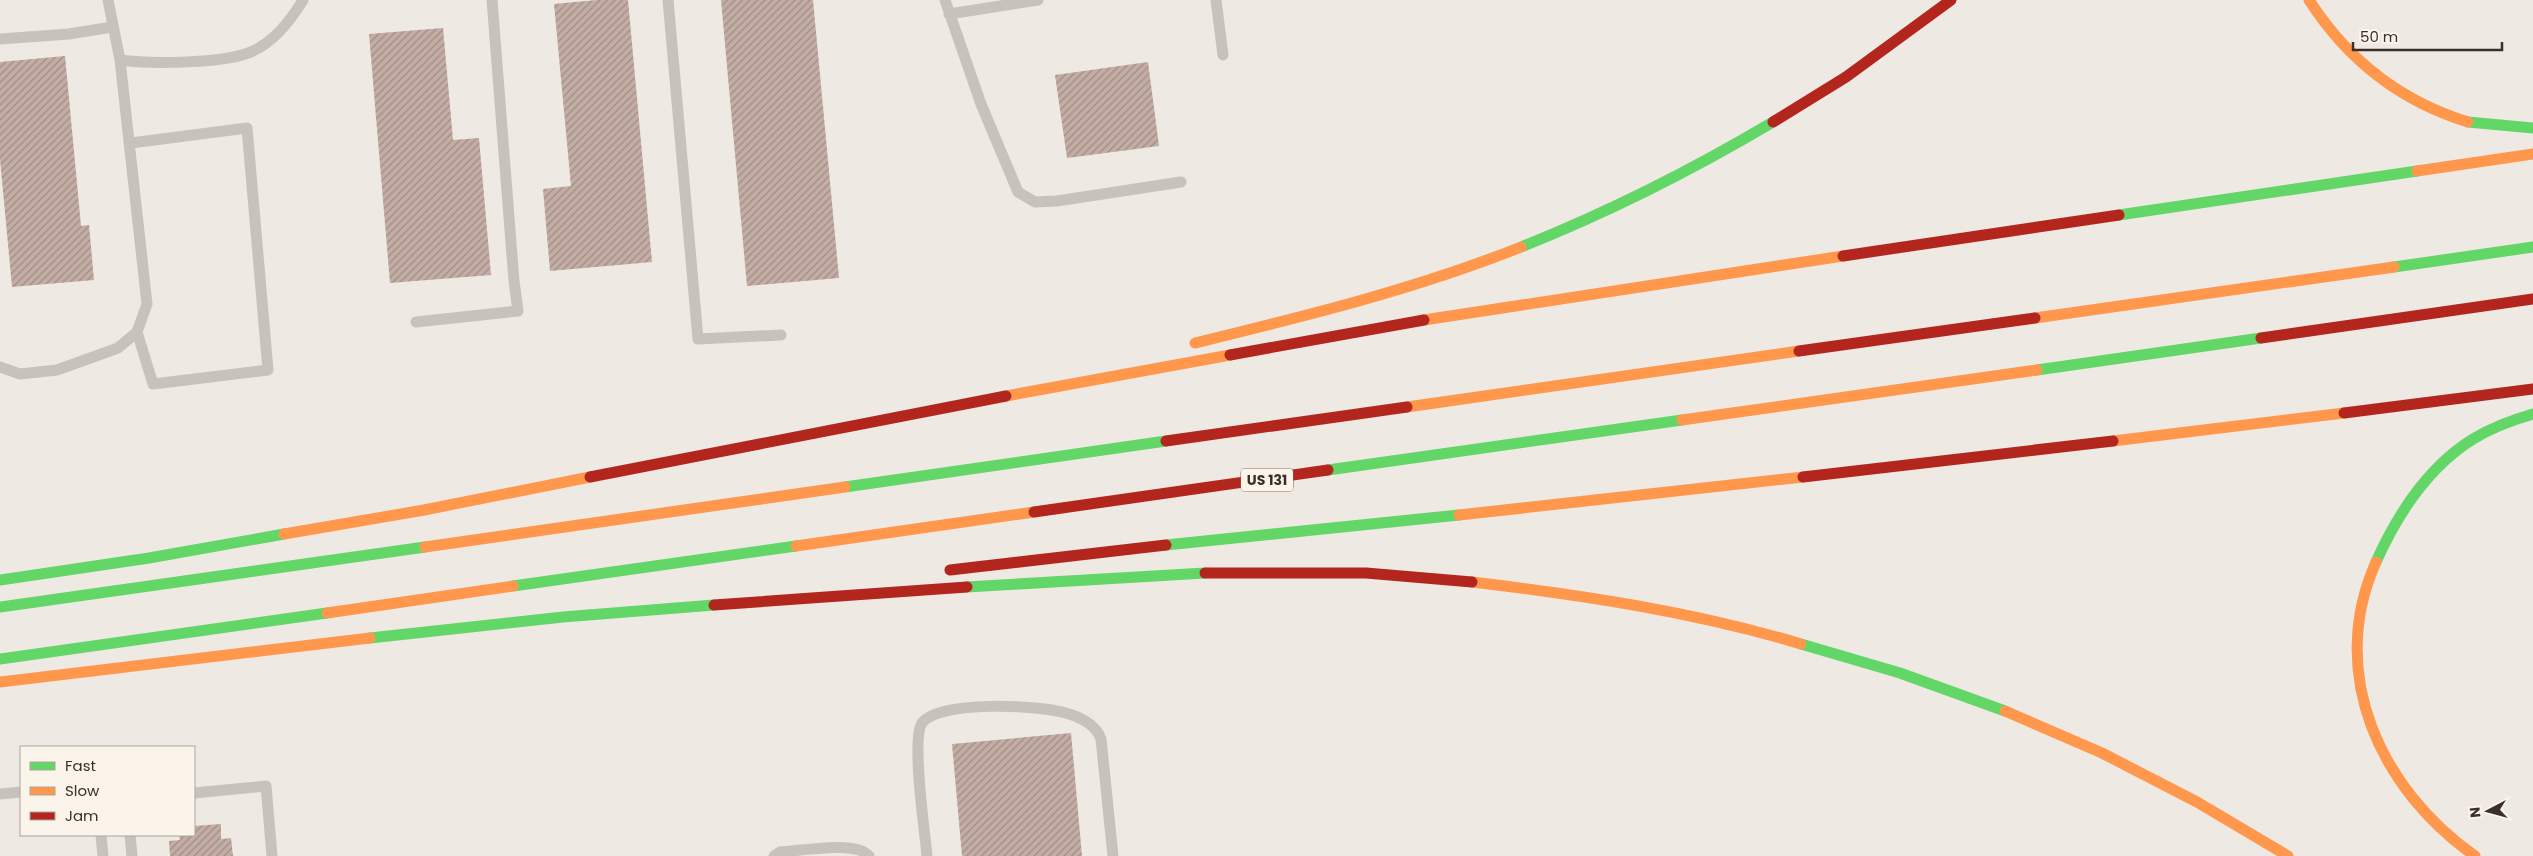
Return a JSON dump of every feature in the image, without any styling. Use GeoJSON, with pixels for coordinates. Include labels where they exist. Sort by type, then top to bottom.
{"type":"FeatureCollection","features":[{"type":"Feature","properties":{"kind":"highway"},"geometry":{"type":"LineString","coordinates":[[1185,345],[1313,314],[1400,290],[1499,256],[1587,219],[1657,186],[1748,138],[1846,77],[1910,33],[1952,0]]}},
{"type":"Feature","properties":{"kind":"highway"},"geometry":{"type":"LineString","coordinates":[[2309,0],[2323,24],[2352,57],[2400,92],[2430,108],[2470,123],[2533,128]]}},
{"type":"Feature","properties":{"kind":"highway"},"geometry":{"type":"LineString","coordinates":[[0,580],[149,558],[414,512],[938,408],[1465,312],[2533,154]]}},
{"type":"Feature","properties":{"kind":"highway"},"geometry":{"type":"LineString","coordinates":[[0,607],[2533,247]]}},
{"type":"Feature","properties":{"kind":"highway","name":"US 131"},"geometry":{"type":"LineString","coordinates":[[0,659],[2533,299]]}},
{"type":"Feature","properties":{"kind":"highway"},"geometry":{"type":"LineString","coordinates":[[938,408],[1092,368]]}},
{"type":"Feature","properties":{"kind":"highway"},"geometry":{"type":"LineString","coordinates":[[936,572],[1108,550],[1506,510],[2127,440],[2533,388]]}},
{"type":"Feature","properties":{"kind":"highway"},"geometry":{"type":"LineString","coordinates":[[2476,856],[2459,845],[2432,822],[2411,798],[2382,752],[2363,702],[2358,671],[2361,611],[2387,536],[2408,501],[2432,474],[2473,439],[2512,420],[2533,414]]}},
{"type":"Feature","properties":{"kind":"highway"},"geometry":{"type":"LineString","coordinates":[[0,682],[520,622],[644,610],[1068,578],[1240,571],[1355,572],[1532,588],[1708,620],[1792,642],[1910,678],[2077,742],[2186,796],[2288,856]]}},
{"type":"Feature","properties":{"kind":"highway"},"geometry":{"type":"LineString","coordinates":[[644,610],[840,584]]}},
{"type":"Feature","properties":{"kind":"lane"},"geometry":{"type":"LineString","coordinates":[[0,367],[20,374],[57,370],[118,348],[137,332],[147,304],[131,143],[120,60],[108,0]]}},
{"type":"Feature","properties":{"kind":"lane"},"geometry":{"type":"LineString","coordinates":[[120,60],[144,64],[189,62],[253,52],[283,29],[304,0]]}},
{"type":"Feature","properties":{"kind":"lane"},"geometry":{"type":"LineString","coordinates":[[416,322],[518,311],[492,0]]}},
{"type":"Feature","properties":{"kind":"lane"},"geometry":{"type":"LineString","coordinates":[[668,0],[698,339],[781,335]]}},
{"type":"Feature","properties":{"kind":"lane"},"geometry":{"type":"LineString","coordinates":[[944,0],[981,104],[1018,192],[1035,202],[1057,201],[1181,182]]}},
{"type":"Feature","properties":{"kind":"lane"},"geometry":{"type":"LineString","coordinates":[[949,14],[1038,0]]}},
{"type":"Feature","properties":{"kind":"lane"},"geometry":{"type":"LineString","coordinates":[[1216,0],[1223,55]]}},
{"type":"Feature","properties":{"kind":"lane"},"geometry":{"type":"LineString","coordinates":[[0,39],[70,34],[112,27]]}},
{"type":"Feature","properties":{"kind":"lane"},"geometry":{"type":"LineString","coordinates":[[131,143],[247,128],[268,370],[153,384],[137,332]]}},
{"type":"Feature","properties":{"kind":"lane"},"geometry":{"type":"LineString","coordinates":[[927,856],[917,747],[920,725],[928,716],[942,711],[1006,705],[1065,712],[1096,728],[1101,739],[1113,856]]}},
{"type":"Feature","properties":{"kind":"lane"},"geometry":{"type":"LineString","coordinates":[[195,793],[266,786],[272,856]]}},
{"type":"Feature","properties":{"kind":"lane"},"geometry":{"type":"LineString","coordinates":[[0,794],[20,792]]}},
{"type":"Feature","properties":{"kind":"lane"},"geometry":{"type":"LineString","coordinates":[[101,836],[102,856]]}},
{"type":"Feature","properties":{"kind":"lane"},"geometry":{"type":"LineString","coordinates":[[130,836],[132,856]]}},
{"type":"Feature","properties":{"kind":"lane"},"geometry":{"type":"LineString","coordinates":[[774,856],[780,852],[850,848],[862,850],[869,856]]}},
{"type":"Feature","properties":{"kind":"building"},"geometry":{"type":"Polygon","coordinates":[[[597,0],[628,0],[652,262],[550,271],[543,189],[571,186],[554,4],[597,0]]]}},
{"type":"Feature","properties":{"kind":"building"},"geometry":{"type":"Polygon","coordinates":[[[721,0],[813,0],[839,278],[747,286],[721,0]]]}},
{"type":"Feature","properties":{"kind":"building"},"geometry":{"type":"Polygon","coordinates":[[[443,28],[453,140],[479,138],[491,275],[390,283],[369,34],[443,28]]]}},
{"type":"Feature","properties":{"kind":"building"},"geometry":{"type":"Polygon","coordinates":[[[65,56],[81,226],[89,225],[94,280],[12,287],[0,159],[0,62],[65,56]]]}},
{"type":"Feature","properties":{"kind":"building"},"geometry":{"type":"Polygon","coordinates":[[[1148,62],[1159,146],[1067,158],[1055,75],[1148,62]]]}},
{"type":"Feature","properties":{"kind":"building"},"geometry":{"type":"Polygon","coordinates":[[[1071,733],[1082,856],[962,856],[952,744],[1071,733]]]}},
{"type":"Feature","properties":{"kind":"building"},"geometry":{"type":"Polygon","coordinates":[[[221,824],[221,839],[231,838],[233,856],[170,856],[169,841],[180,840],[179,836],[195,836],[195,826],[221,824]]]}},
{"type":"Feature","properties":{"kind":"traffic: fast"},"geometry":{"type":"LineString","coordinates":[[1521,247],[1554,234],[1650,189],[1712,157],[1773,122]]}},
{"type":"Feature","properties":{"kind":"traffic: fast"},"geometry":{"type":"LineString","coordinates":[[2468,122],[2533,128]]}},
{"type":"Feature","properties":{"kind":"traffic: fast"},"geometry":{"type":"LineString","coordinates":[[2119,215],[2417,171]]}},
{"type":"Feature","properties":{"kind":"traffic: fast"},"geometry":{"type":"LineString","coordinates":[[2394,267],[2533,247]]}},
{"type":"Feature","properties":{"kind":"traffic: fast"},"geometry":{"type":"LineString","coordinates":[[2037,370],[2261,338]]}},
{"type":"Feature","properties":{"kind":"traffic: fast"},"geometry":{"type":"LineString","coordinates":[[2376,562],[2404,510],[2442,463],[2457,450],[2480,435],[2533,414]]}},
{"type":"Feature","properties":{"kind":"traffic: fast"},"geometry":{"type":"LineString","coordinates":[[1328,470],[1682,420]]}},
{"type":"Feature","properties":{"kind":"traffic: fast"},"geometry":{"type":"LineString","coordinates":[[845,487],[1166,441]]}},
{"type":"Feature","properties":{"kind":"traffic: fast"},"geometry":{"type":"LineString","coordinates":[[1166,545],[1459,515]]}},
{"type":"Feature","properties":{"kind":"traffic: fast"},"geometry":{"type":"LineString","coordinates":[[0,580],[149,558],[284,534]]}},
{"type":"Feature","properties":{"kind":"traffic: fast"},"geometry":{"type":"LineString","coordinates":[[513,586],[796,546]]}},
{"type":"Feature","properties":{"kind":"traffic: fast"},"geometry":{"type":"LineString","coordinates":[[0,607],[425,547]]}},
{"type":"Feature","properties":{"kind":"traffic: fast"},"geometry":{"type":"LineString","coordinates":[[967,587],[1205,573]]}},
{"type":"Feature","properties":{"kind":"traffic: fast"},"geometry":{"type":"LineString","coordinates":[[370,638],[563,617],[714,605]]}},
{"type":"Feature","properties":{"kind":"traffic: fast"},"geometry":{"type":"LineString","coordinates":[[0,659],[327,613]]}},
{"type":"Feature","properties":{"kind":"traffic: fast"},"geometry":{"type":"LineString","coordinates":[[1801,644],[1900,673],[2005,711]]}},
{"type":"Feature","properties":{"kind":"traffic: slow"},"geometry":{"type":"LineString","coordinates":[[2309,0],[2340,41],[2377,75],[2398,90],[2420,102],[2468,122]]}},
{"type":"Feature","properties":{"kind":"traffic: slow"},"geometry":{"type":"LineString","coordinates":[[2417,171],[2533,154]]}},
{"type":"Feature","properties":{"kind":"traffic: slow"},"geometry":{"type":"LineString","coordinates":[[1195,343],[1401,289],[1521,247]]}},
{"type":"Feature","properties":{"kind":"traffic: slow"},"geometry":{"type":"LineString","coordinates":[[1424,320],[1843,256]]}},
{"type":"Feature","properties":{"kind":"traffic: slow"},"geometry":{"type":"LineString","coordinates":[[2035,318],[2394,267]]}},
{"type":"Feature","properties":{"kind":"traffic: slow"},"geometry":{"type":"LineString","coordinates":[[1407,407],[1799,351]]}},
{"type":"Feature","properties":{"kind":"traffic: slow"},"geometry":{"type":"LineString","coordinates":[[1006,396],[1230,355]]}},
{"type":"Feature","properties":{"kind":"traffic: slow"},"geometry":{"type":"LineString","coordinates":[[1682,420],[2037,370]]}},
{"type":"Feature","properties":{"kind":"traffic: slow"},"geometry":{"type":"LineString","coordinates":[[2113,441],[2344,413]]}},
{"type":"Feature","properties":{"kind":"traffic: slow"},"geometry":{"type":"LineString","coordinates":[[284,534],[424,510],[590,477]]}},
{"type":"Feature","properties":{"kind":"traffic: slow"},"geometry":{"type":"LineString","coordinates":[[1459,515],[1803,477]]}},
{"type":"Feature","properties":{"kind":"traffic: slow"},"geometry":{"type":"LineString","coordinates":[[425,547],[845,487]]}},
{"type":"Feature","properties":{"kind":"traffic: slow"},"geometry":{"type":"LineString","coordinates":[[796,546],[1034,512]]}},
{"type":"Feature","properties":{"kind":"traffic: slow"},"geometry":{"type":"LineString","coordinates":[[2376,562],[2362,604],[2357,646],[2361,687],[2372,726],[2389,764],[2413,798],[2442,829],[2475,856]]}},
{"type":"Feature","properties":{"kind":"traffic: slow"},"geometry":{"type":"LineString","coordinates":[[1472,582],[1638,606],[1720,623],[1801,644]]}},
{"type":"Feature","properties":{"kind":"traffic: slow"},"geometry":{"type":"LineString","coordinates":[[327,613],[513,586]]}},
{"type":"Feature","properties":{"kind":"traffic: slow"},"geometry":{"type":"LineString","coordinates":[[0,682],[370,638]]}},
{"type":"Feature","properties":{"kind":"traffic: slow"},"geometry":{"type":"LineString","coordinates":[[2005,711],[2102,753],[2197,802],[2288,856]]}},
{"type":"Feature","properties":{"kind":"traffic: jam"},"geometry":{"type":"LineString","coordinates":[[1773,122],[1846,77],[1951,0]]}},
{"type":"Feature","properties":{"kind":"traffic: jam"},"geometry":{"type":"LineString","coordinates":[[1843,256],[2119,215]]}},
{"type":"Feature","properties":{"kind":"traffic: jam"},"geometry":{"type":"LineString","coordinates":[[2261,338],[2533,299]]}},
{"type":"Feature","properties":{"kind":"traffic: jam"},"geometry":{"type":"LineString","coordinates":[[1799,351],[2035,318]]}},
{"type":"Feature","properties":{"kind":"traffic: jam"},"geometry":{"type":"LineString","coordinates":[[1230,355],[1424,320]]}},
{"type":"Feature","properties":{"kind":"traffic: jam"},"geometry":{"type":"LineString","coordinates":[[2344,413],[2533,389]]}},
{"type":"Feature","properties":{"kind":"traffic: jam"},"geometry":{"type":"LineString","coordinates":[[590,477],[1006,396]]}},
{"type":"Feature","properties":{"kind":"traffic: jam"},"geometry":{"type":"LineString","coordinates":[[1166,441],[1407,407]]}},
{"type":"Feature","properties":{"kind":"traffic: jam"},"geometry":{"type":"LineString","coordinates":[[1803,477],[2113,441]]}},
{"type":"Feature","properties":{"kind":"traffic: jam"},"geometry":{"type":"LineString","coordinates":[[1034,512],[1328,470]]}},
{"type":"Feature","properties":{"kind":"traffic: jam"},"geometry":{"type":"LineString","coordinates":[[950,570],[1166,545]]}},
{"type":"Feature","properties":{"kind":"traffic: jam"},"geometry":{"type":"LineString","coordinates":[[1205,573],[1366,573],[1472,582]]}},
{"type":"Feature","properties":{"kind":"traffic: jam"},"geometry":{"type":"LineString","coordinates":[[714,605],[967,587]]}}]}
